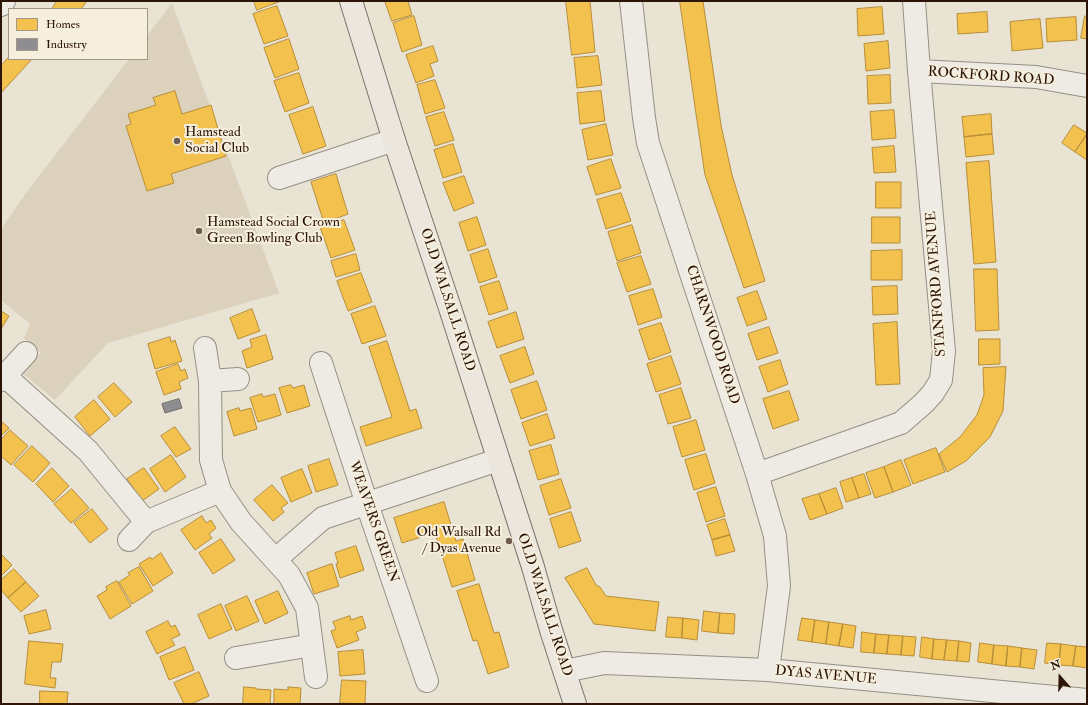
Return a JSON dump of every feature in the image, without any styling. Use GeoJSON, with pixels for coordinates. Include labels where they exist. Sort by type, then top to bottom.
{"type":"FeatureCollection","features":[{"type":"Feature","properties":{"kind":"main road","name":"OLD WALSALL ROAD"},"geometry":{"type":"LineString","coordinates":[[351,1],[394,140],[450,308],[575,704]]}},
{"type":"Feature","properties":{"kind":"street"},"geometry":{"type":"LineString","coordinates":[[1,4],[4,1]]}},
{"type":"Feature","properties":{"kind":"street","name":"CHARNWOOD ROAD"},"geometry":{"type":"LineString","coordinates":[[631,1],[648,143],[758,474],[775,536],[779,586],[768,670]]}},
{"type":"Feature","properties":{"kind":"street","name":"STANFORD AVENUE"},"geometry":{"type":"LineString","coordinates":[[758,474],[901,422],[924,403],[933,393],[941,380],[944,351],[914,1]]}},
{"type":"Feature","properties":{"kind":"street","name":"ROCKFORD ROAD"},"geometry":{"type":"LineString","coordinates":[[919,71],[1036,77],[1087,86]]}},
{"type":"Feature","properties":{"kind":"street"},"geometry":{"type":"LineString","coordinates":[[279,178],[394,140]]}},
{"type":"Feature","properties":{"kind":"street"},"geometry":{"type":"LineString","coordinates":[[205,348],[210,381],[211,460],[220,491],[241,522],[289,575],[307,608],[316,677]]}},
{"type":"Feature","properties":{"kind":"street"},"geometry":{"type":"LineString","coordinates":[[26,354],[3,378],[88,450],[146,522]]}},
{"type":"Feature","properties":{"kind":"street","name":"WEAVERS GREEN"},"geometry":{"type":"LineString","coordinates":[[320,363],[427,681]]}},
{"type":"Feature","properties":{"kind":"street"},"geometry":{"type":"LineString","coordinates":[[210,381],[238,379]]}},
{"type":"Feature","properties":{"kind":"street"},"geometry":{"type":"LineString","coordinates":[[276,559],[322,518],[498,460]]}},
{"type":"Feature","properties":{"kind":"street"},"geometry":{"type":"LineString","coordinates":[[129,540],[146,522],[220,491]]}},
{"type":"Feature","properties":{"kind":"street"},"geometry":{"type":"LineString","coordinates":[[236,658],[312,645]]}},
{"type":"Feature","properties":{"kind":"street","name":"DYAS AVENUE"},"geometry":{"type":"LineString","coordinates":[[565,671],[604,663],[768,670],[1087,700]]}},
{"type":"Feature","properties":{"kind":"shaded area"},"geometry":{"type":"Polygon","coordinates":[[[172,3],[279,293],[108,343],[55,400],[21,372],[41,353],[24,338],[30,324],[1,300],[1,229],[26,193],[128,60],[148,60],[148,35],[172,3]]]}},
{"type":"Feature","properties":{"kind":"building: Homes"},"geometry":{"type":"Polygon","coordinates":[[[57,1],[87,1],[82,8],[53,8],[57,1]]]}},
{"type":"Feature","properties":{"kind":"building: Homes"},"geometry":{"type":"Polygon","coordinates":[[[254,1],[281,1],[257,10],[254,1]]]}},
{"type":"Feature","properties":{"kind":"building: Homes"},"geometry":{"type":"Polygon","coordinates":[[[385,1],[408,1],[412,15],[392,21],[385,1]]]}},
{"type":"Feature","properties":{"kind":"building: Homes"},"geometry":{"type":"Polygon","coordinates":[[[566,1],[590,1],[595,52],[572,55],[566,1]]]}},
{"type":"Feature","properties":{"kind":"building: Homes"},"geometry":{"type":"Polygon","coordinates":[[[680,1],[703,1],[721,125],[732,175],[765,281],[744,288],[705,175],[680,1]]]}},
{"type":"Feature","properties":{"kind":"building: Homes"},"geometry":{"type":"Polygon","coordinates":[[[277,6],[288,36],[264,44],[253,14],[277,6]]]}},
{"type":"Feature","properties":{"kind":"building: Homes"},"geometry":{"type":"Polygon","coordinates":[[[882,7],[884,34],[858,36],[857,9],[882,7]]]}},
{"type":"Feature","properties":{"kind":"building: Homes"},"geometry":{"type":"Polygon","coordinates":[[[987,12],[988,32],[958,34],[957,14],[987,12]]]}},
{"type":"Feature","properties":{"kind":"building: Homes"},"geometry":{"type":"Polygon","coordinates":[[[414,16],[422,45],[402,52],[393,23],[414,16]]]}},
{"type":"Feature","properties":{"kind":"building: Homes"},"geometry":{"type":"Polygon","coordinates":[[[1085,16],[1087,17],[1087,39],[1081,38],[1085,16]]]}},
{"type":"Feature","properties":{"kind":"building: Homes"},"geometry":{"type":"Polygon","coordinates":[[[1076,17],[1077,40],[1047,42],[1046,19],[1076,17]]]}},
{"type":"Feature","properties":{"kind":"building: Homes"},"geometry":{"type":"Polygon","coordinates":[[[1040,19],[1043,48],[1012,51],[1010,22],[1040,19]]]}},
{"type":"Feature","properties":{"kind":"building: Homes"},"geometry":{"type":"Polygon","coordinates":[[[289,39],[299,69],[275,78],[264,48],[289,39]]]}},
{"type":"Feature","properties":{"kind":"building: Homes"},"geometry":{"type":"Polygon","coordinates":[[[888,41],[890,68],[866,71],[864,44],[888,41]]]}},
{"type":"Feature","properties":{"kind":"building: Homes"},"geometry":{"type":"Polygon","coordinates":[[[433,46],[438,61],[430,64],[434,76],[416,83],[406,55],[433,46]]]}},
{"type":"Feature","properties":{"kind":"building: Homes"},"geometry":{"type":"Polygon","coordinates":[[[598,56],[602,85],[577,88],[574,58],[598,56]]]}},
{"type":"Feature","properties":{"kind":"building: Homes"},"geometry":{"type":"Polygon","coordinates":[[[8,58],[8,60],[31,60],[1,93],[1,66],[8,58]]]}},
{"type":"Feature","properties":{"kind":"building: Homes"},"geometry":{"type":"Polygon","coordinates":[[[299,73],[309,103],[285,112],[274,81],[299,73]]]}},
{"type":"Feature","properties":{"kind":"building: Homes"},"geometry":{"type":"Polygon","coordinates":[[[890,75],[891,103],[868,104],[867,76],[890,75]]]}},
{"type":"Feature","properties":{"kind":"building: Homes"},"geometry":{"type":"Polygon","coordinates":[[[435,80],[445,108],[425,114],[417,85],[435,80]]]}},
{"type":"Feature","properties":{"kind":"building: Homes","name":"Hamstead Social Club"},"geometry":{"type":"Polygon","coordinates":[[[175,91],[182,114],[211,105],[226,156],[171,174],[174,183],[147,191],[126,126],[131,124],[128,114],[156,105],[153,98],[175,91]]]}},
{"type":"Feature","properties":{"kind":"building: Homes"},"geometry":{"type":"Polygon","coordinates":[[[601,91],[605,121],[580,124],[577,93],[601,91]]]}},
{"type":"Feature","properties":{"kind":"building: Homes"},"geometry":{"type":"Polygon","coordinates":[[[313,107],[326,146],[303,154],[289,115],[313,107]]]}},
{"type":"Feature","properties":{"kind":"building: Homes"},"geometry":{"type":"Polygon","coordinates":[[[894,110],[896,138],[872,140],[870,112],[894,110]]]}},
{"type":"Feature","properties":{"kind":"building: Homes"},"geometry":{"type":"Polygon","coordinates":[[[444,112],[454,140],[435,146],[426,117],[444,112]]]}},
{"type":"Feature","properties":{"kind":"building: Homes"},"geometry":{"type":"Polygon","coordinates":[[[991,114],[992,134],[964,137],[962,117],[991,114]]]}},
{"type":"Feature","properties":{"kind":"building: Homes"},"geometry":{"type":"Polygon","coordinates":[[[606,124],[613,155],[588,160],[582,130],[606,124]]]}},
{"type":"Feature","properties":{"kind":"building: Homes"},"geometry":{"type":"Polygon","coordinates":[[[1074,125],[1087,133],[1075,152],[1062,143],[1074,125]]]}},
{"type":"Feature","properties":{"kind":"building: Homes"},"geometry":{"type":"Polygon","coordinates":[[[992,134],[994,154],[966,157],[964,137],[992,134]]]}},
{"type":"Feature","properties":{"kind":"building: Homes"},"geometry":{"type":"Polygon","coordinates":[[[1087,135],[1087,160],[1075,152],[1087,135]]]}},
{"type":"Feature","properties":{"kind":"building: Homes"},"geometry":{"type":"Polygon","coordinates":[[[453,144],[462,172],[443,178],[434,150],[453,144]]]}},
{"type":"Feature","properties":{"kind":"building: Homes"},"geometry":{"type":"Polygon","coordinates":[[[894,146],[896,172],[874,173],[872,148],[894,146]]]}},
{"type":"Feature","properties":{"kind":"building: Homes"},"geometry":{"type":"Polygon","coordinates":[[[611,159],[621,188],[596,195],[587,167],[611,159]]]}},
{"type":"Feature","properties":{"kind":"building: Homes"},"geometry":{"type":"Polygon","coordinates":[[[989,161],[996,262],[974,264],[966,163],[989,161]]]}},
{"type":"Feature","properties":{"kind":"building: Homes"},"geometry":{"type":"Polygon","coordinates":[[[336,174],[348,214],[324,223],[311,182],[336,174]]]}},
{"type":"Feature","properties":{"kind":"building: Homes"},"geometry":{"type":"Polygon","coordinates":[[[464,176],[474,203],[454,211],[443,183],[464,176]]]}},
{"type":"Feature","properties":{"kind":"building: Homes"},"geometry":{"type":"Polygon","coordinates":[[[876,182],[901,182],[901,208],[876,208],[876,182]]]}},
{"type":"Feature","properties":{"kind":"building: Homes"},"geometry":{"type":"Polygon","coordinates":[[[621,193],[631,221],[606,229],[597,200],[621,193]]]}},
{"type":"Feature","properties":{"kind":"building: Homes"},"geometry":{"type":"Polygon","coordinates":[[[477,217],[486,245],[468,251],[459,223],[477,217]]]}},
{"type":"Feature","properties":{"kind":"building: Homes"},"geometry":{"type":"Polygon","coordinates":[[[872,217],[900,217],[900,243],[872,243],[872,217]]]}},
{"type":"Feature","properties":{"kind":"building: Homes"},"geometry":{"type":"Polygon","coordinates":[[[344,220],[355,250],[331,258],[320,227],[344,220]]]}},
{"type":"Feature","properties":{"kind":"building: Homes"},"geometry":{"type":"Polygon","coordinates":[[[632,225],[641,253],[617,261],[608,232],[632,225]]]}},
{"type":"Feature","properties":{"kind":"building: Homes"},"geometry":{"type":"Polygon","coordinates":[[[488,249],[497,277],[479,283],[470,255],[488,249]]]}},
{"type":"Feature","properties":{"kind":"building: Homes"},"geometry":{"type":"Polygon","coordinates":[[[902,250],[902,280],[871,280],[871,251],[902,250]]]}},
{"type":"Feature","properties":{"kind":"building: Homes"},"geometry":{"type":"Polygon","coordinates":[[[356,254],[360,270],[336,277],[331,261],[356,254]]]}},
{"type":"Feature","properties":{"kind":"building: Homes"},"geometry":{"type":"Polygon","coordinates":[[[641,256],[651,284],[627,292],[617,263],[641,256]]]}},
{"type":"Feature","properties":{"kind":"building: Homes"},"geometry":{"type":"Polygon","coordinates":[[[974,269],[997,269],[999,330],[976,331],[974,269]]]}},
{"type":"Feature","properties":{"kind":"building: Homes"},"geometry":{"type":"Polygon","coordinates":[[[361,273],[372,302],[348,311],[337,281],[361,273]]]}},
{"type":"Feature","properties":{"kind":"building: Homes"},"geometry":{"type":"Polygon","coordinates":[[[499,281],[508,309],[489,315],[480,287],[499,281]]]}},
{"type":"Feature","properties":{"kind":"building: Homes"},"geometry":{"type":"Polygon","coordinates":[[[897,286],[898,314],[873,315],[872,287],[897,286]]]}},
{"type":"Feature","properties":{"kind":"building: Homes"},"geometry":{"type":"Polygon","coordinates":[[[653,289],[662,317],[638,325],[629,296],[653,289]]]}},
{"type":"Feature","properties":{"kind":"building: Homes"},"geometry":{"type":"Polygon","coordinates":[[[757,291],[767,319],[747,326],[737,298],[757,291]]]}},
{"type":"Feature","properties":{"kind":"building: Homes"},"geometry":{"type":"Polygon","coordinates":[[[375,306],[386,336],[362,344],[351,314],[375,306]]]}},
{"type":"Feature","properties":{"kind":"building: Homes"},"geometry":{"type":"Polygon","coordinates":[[[252,309],[260,331],[238,339],[230,318],[252,309]]]}},
{"type":"Feature","properties":{"kind":"building: Homes"},"geometry":{"type":"Polygon","coordinates":[[[1,311],[9,316],[1,329],[1,311]]]}},
{"type":"Feature","properties":{"kind":"building: Homes"},"geometry":{"type":"Polygon","coordinates":[[[516,312],[524,339],[497,348],[488,322],[516,312]]]}},
{"type":"Feature","properties":{"kind":"building: Homes"},"geometry":{"type":"Polygon","coordinates":[[[897,322],[900,384],[876,385],[873,324],[897,322]]]}},
{"type":"Feature","properties":{"kind":"building: Homes"},"geometry":{"type":"Polygon","coordinates":[[[661,323],[671,352],[649,360],[639,330],[661,323]]]}},
{"type":"Feature","properties":{"kind":"building: Homes"},"geometry":{"type":"Polygon","coordinates":[[[769,327],[778,353],[757,360],[748,334],[769,327]]]}},
{"type":"Feature","properties":{"kind":"building: Homes"},"geometry":{"type":"Polygon","coordinates":[[[266,335],[273,359],[247,368],[242,351],[252,347],[250,340],[266,335]]]}},
{"type":"Feature","properties":{"kind":"building: Homes"},"geometry":{"type":"Polygon","coordinates":[[[170,337],[171,342],[175,340],[182,361],[155,369],[148,344],[170,337]]]}},
{"type":"Feature","properties":{"kind":"building: Homes"},"geometry":{"type":"Polygon","coordinates":[[[979,339],[1000,339],[1000,364],[979,365],[979,339]]]}},
{"type":"Feature","properties":{"kind":"building: Homes"},"geometry":{"type":"Polygon","coordinates":[[[387,341],[410,411],[416,409],[422,428],[366,446],[360,427],[392,417],[369,347],[387,341]]]}},
{"type":"Feature","properties":{"kind":"building: Homes"},"geometry":{"type":"Polygon","coordinates":[[[525,347],[534,374],[510,383],[500,356],[525,347]]]}},
{"type":"Feature","properties":{"kind":"building: Homes"},"geometry":{"type":"Polygon","coordinates":[[[671,356],[681,384],[656,392],[647,364],[671,356]]]}},
{"type":"Feature","properties":{"kind":"building: Homes"},"geometry":{"type":"Polygon","coordinates":[[[780,360],[788,384],[768,392],[759,367],[780,360]]]}},
{"type":"Feature","properties":{"kind":"building: Homes"},"geometry":{"type":"Polygon","coordinates":[[[178,364],[181,371],[185,369],[188,378],[179,382],[181,389],[164,395],[156,372],[178,364]]]}},
{"type":"Feature","properties":{"kind":"building: Homes"},"geometry":{"type":"Polygon","coordinates":[[[1006,367],[1003,411],[990,437],[966,461],[947,472],[939,454],[960,437],[977,415],[984,395],[983,368],[1006,367]]]}},
{"type":"Feature","properties":{"kind":"building: Homes"},"geometry":{"type":"Polygon","coordinates":[[[537,381],[547,410],[521,419],[511,390],[537,381]]]}},
{"type":"Feature","properties":{"kind":"building: Homes"},"geometry":{"type":"Polygon","coordinates":[[[114,383],[132,402],[115,417],[98,397],[114,383]]]}},
{"type":"Feature","properties":{"kind":"building: Homes"},"geometry":{"type":"Polygon","coordinates":[[[291,385],[293,388],[304,385],[310,406],[287,413],[279,388],[291,385]]]}},
{"type":"Feature","properties":{"kind":"building: Homes"},"geometry":{"type":"Polygon","coordinates":[[[681,388],[691,418],[668,424],[659,395],[681,388]]]}},
{"type":"Feature","properties":{"kind":"building: Homes"},"geometry":{"type":"Polygon","coordinates":[[[789,391],[799,420],[773,429],[763,399],[789,391]]]}},
{"type":"Feature","properties":{"kind":"building: Homes"},"geometry":{"type":"Polygon","coordinates":[[[262,394],[263,397],[275,394],[281,415],[258,422],[250,398],[262,394]]]}},
{"type":"Feature","properties":{"kind":"building: Homes"},"geometry":{"type":"Polygon","coordinates":[[[94,400],[110,419],[90,436],[75,417],[94,400]]]}},
{"type":"Feature","properties":{"kind":"building: Homes"},"geometry":{"type":"Polygon","coordinates":[[[239,408],[240,411],[251,408],[257,429],[234,436],[227,412],[239,408]]]}},
{"type":"Feature","properties":{"kind":"building: Homes"},"geometry":{"type":"Polygon","coordinates":[[[547,414],[555,438],[530,446],[522,423],[547,414]]]}},
{"type":"Feature","properties":{"kind":"building: Homes"},"geometry":{"type":"Polygon","coordinates":[[[696,420],[705,450],[682,457],[673,427],[696,420]]]}},
{"type":"Feature","properties":{"kind":"building: Homes"},"geometry":{"type":"Polygon","coordinates":[[[1,421],[9,428],[1,436],[1,421]]]}},
{"type":"Feature","properties":{"kind":"building: Homes"},"geometry":{"type":"Polygon","coordinates":[[[175,427],[191,449],[176,457],[161,436],[175,427]]]}},
{"type":"Feature","properties":{"kind":"building: Homes"},"geometry":{"type":"Polygon","coordinates":[[[10,430],[28,446],[11,465],[1,456],[1,440],[10,430]]]}},
{"type":"Feature","properties":{"kind":"building: Homes"},"geometry":{"type":"Polygon","coordinates":[[[551,445],[559,474],[538,480],[529,451],[551,445]]]}},
{"type":"Feature","properties":{"kind":"building: Homes"},"geometry":{"type":"Polygon","coordinates":[[[32,446],[50,463],[33,482],[14,465],[32,446]]]}},
{"type":"Feature","properties":{"kind":"building: Homes"},"geometry":{"type":"Polygon","coordinates":[[[936,448],[945,472],[913,484],[904,460],[936,448]]]}},
{"type":"Feature","properties":{"kind":"building: Homes"},"geometry":{"type":"Polygon","coordinates":[[[706,454],[715,483],[694,490],[685,460],[706,454]]]}},
{"type":"Feature","properties":{"kind":"building: Homes"},"geometry":{"type":"Polygon","coordinates":[[[171,455],[186,477],[165,492],[150,469],[171,455]]]}},
{"type":"Feature","properties":{"kind":"building: Homes"},"geometry":{"type":"Polygon","coordinates":[[[329,459],[338,485],[316,492],[308,466],[329,459]]]}},
{"type":"Feature","properties":{"kind":"building: Homes"},"geometry":{"type":"Polygon","coordinates":[[[901,460],[911,485],[893,492],[884,467],[901,460]]]}},
{"type":"Feature","properties":{"kind":"building: Homes"},"geometry":{"type":"Polygon","coordinates":[[[884,467],[893,492],[875,498],[866,473],[884,467]]]}},
{"type":"Feature","properties":{"kind":"building: Homes"},"geometry":{"type":"Polygon","coordinates":[[[52,468],[69,486],[53,502],[36,484],[52,468]]]}},
{"type":"Feature","properties":{"kind":"building: Homes"},"geometry":{"type":"Polygon","coordinates":[[[144,468],[159,489],[142,501],[127,479],[144,468]]]}},
{"type":"Feature","properties":{"kind":"building: Homes"},"geometry":{"type":"Polygon","coordinates":[[[302,469],[312,493],[291,502],[281,478],[302,469]]]}},
{"type":"Feature","properties":{"kind":"building: Homes"},"geometry":{"type":"Polygon","coordinates":[[[864,474],[871,494],[859,498],[852,478],[864,474]]]}},
{"type":"Feature","properties":{"kind":"building: Homes"},"geometry":{"type":"Polygon","coordinates":[[[852,478],[859,498],[846,502],[840,482],[852,478]]]}},
{"type":"Feature","properties":{"kind":"building: Homes"},"geometry":{"type":"Polygon","coordinates":[[[561,479],[571,508],[549,515],[540,486],[561,479]]]}},
{"type":"Feature","properties":{"kind":"building: Homes"},"geometry":{"type":"Polygon","coordinates":[[[272,485],[288,503],[281,508],[284,512],[273,521],[254,500],[272,485]]]}},
{"type":"Feature","properties":{"kind":"building: Homes"},"geometry":{"type":"Polygon","coordinates":[[[716,487],[725,516],[706,522],[697,493],[716,487]]]}},
{"type":"Feature","properties":{"kind":"building: Homes"},"geometry":{"type":"Polygon","coordinates":[[[836,488],[843,508],[827,514],[819,494],[836,488]]]}},
{"type":"Feature","properties":{"kind":"building: Homes"},"geometry":{"type":"Polygon","coordinates":[[[72,489],[89,508],[71,523],[54,504],[72,489]]]}},
{"type":"Feature","properties":{"kind":"building: Homes"},"geometry":{"type":"Polygon","coordinates":[[[819,494],[827,514],[810,520],[802,499],[819,494]]]}},
{"type":"Feature","properties":{"kind":"building: Homes"},"geometry":{"type":"Polygon","coordinates":[[[444,502],[456,541],[463,539],[475,580],[452,587],[435,533],[402,543],[394,518],[444,502]]]}},
{"type":"Feature","properties":{"kind":"building: Homes"},"geometry":{"type":"Polygon","coordinates":[[[92,509],[108,529],[90,543],[74,523],[92,509]]]}},
{"type":"Feature","properties":{"kind":"building: Homes"},"geometry":{"type":"Polygon","coordinates":[[[571,512],[581,541],[559,548],[550,519],[571,512]]]}},
{"type":"Feature","properties":{"kind":"building: Homes"},"geometry":{"type":"Polygon","coordinates":[[[202,516],[206,523],[211,520],[216,528],[209,534],[212,538],[195,550],[181,530],[202,516]]]}},
{"type":"Feature","properties":{"kind":"building: Homes"},"geometry":{"type":"Polygon","coordinates":[[[725,519],[730,535],[712,540],[707,525],[725,519]]]}},
{"type":"Feature","properties":{"kind":"building: Homes"},"geometry":{"type":"Polygon","coordinates":[[[730,535],[735,551],[716,556],[712,540],[730,535]]]}},
{"type":"Feature","properties":{"kind":"building: Homes"},"geometry":{"type":"Polygon","coordinates":[[[221,539],[235,560],[213,574],[199,553],[221,539]]]}},
{"type":"Feature","properties":{"kind":"building: Homes"},"geometry":{"type":"Polygon","coordinates":[[[356,546],[364,570],[340,578],[335,553],[356,546]]]}},
{"type":"Feature","properties":{"kind":"building: Homes"},"geometry":{"type":"Polygon","coordinates":[[[161,553],[173,573],[153,586],[139,564],[150,557],[152,559],[161,553]]]}},
{"type":"Feature","properties":{"kind":"building: Homes"},"geometry":{"type":"Polygon","coordinates":[[[1,554],[12,565],[1,576],[1,554]]]}},
{"type":"Feature","properties":{"kind":"building: Homes"},"geometry":{"type":"Polygon","coordinates":[[[332,564],[339,586],[314,594],[307,573],[332,564]]]}},
{"type":"Feature","properties":{"kind":"building: Homes"},"geometry":{"type":"Polygon","coordinates":[[[139,567],[153,591],[132,604],[119,582],[130,575],[128,573],[139,567]]]}},
{"type":"Feature","properties":{"kind":"building: Homes"},"geometry":{"type":"Polygon","coordinates":[[[587,568],[596,585],[600,587],[606,596],[659,602],[655,631],[594,624],[565,578],[587,568]]]}},
{"type":"Feature","properties":{"kind":"building: Homes"},"geometry":{"type":"Polygon","coordinates":[[[14,569],[26,582],[8,598],[1,590],[1,580],[14,569]]]}},
{"type":"Feature","properties":{"kind":"building: Homes"},"geometry":{"type":"Polygon","coordinates":[[[117,581],[131,606],[110,619],[97,596],[107,590],[106,587],[117,581]]]}},
{"type":"Feature","properties":{"kind":"building: Homes"},"geometry":{"type":"Polygon","coordinates":[[[26,582],[39,596],[21,612],[8,598],[26,582]]]}},
{"type":"Feature","properties":{"kind":"building: Homes"},"geometry":{"type":"Polygon","coordinates":[[[479,584],[494,633],[499,632],[509,667],[488,674],[477,640],[473,641],[457,591],[479,584]]]}},
{"type":"Feature","properties":{"kind":"building: Homes"},"geometry":{"type":"Polygon","coordinates":[[[278,591],[288,613],[265,624],[255,601],[278,591]]]}},
{"type":"Feature","properties":{"kind":"building: Homes"},"geometry":{"type":"Polygon","coordinates":[[[247,596],[259,621],[236,631],[225,606],[247,596]]]}},
{"type":"Feature","properties":{"kind":"building: Homes"},"geometry":{"type":"Polygon","coordinates":[[[221,604],[232,629],[209,639],[198,615],[221,604]]]}},
{"type":"Feature","properties":{"kind":"building: Homes"},"geometry":{"type":"Polygon","coordinates":[[[46,610],[51,629],[29,634],[24,616],[46,610]]]}},
{"type":"Feature","properties":{"kind":"building: Homes"},"geometry":{"type":"Polygon","coordinates":[[[704,611],[720,613],[718,633],[702,631],[704,611]]]}},
{"type":"Feature","properties":{"kind":"building: Homes"},"geometry":{"type":"Polygon","coordinates":[[[720,613],[735,614],[734,634],[718,633],[720,613]]]}},
{"type":"Feature","properties":{"kind":"building: Homes"},"geometry":{"type":"Polygon","coordinates":[[[350,616],[351,620],[362,616],[366,628],[356,632],[359,640],[337,648],[331,631],[336,629],[333,622],[350,616]]]}},
{"type":"Feature","properties":{"kind":"building: Homes"},"geometry":{"type":"Polygon","coordinates":[[[668,617],[683,618],[682,638],[666,637],[668,617]]]}},
{"type":"Feature","properties":{"kind":"building: Homes"},"geometry":{"type":"Polygon","coordinates":[[[683,618],[699,620],[697,640],[682,638],[683,618]]]}},
{"type":"Feature","properties":{"kind":"building: Homes"},"geometry":{"type":"Polygon","coordinates":[[[802,618],[815,620],[812,642],[798,640],[802,618]]]}},
{"type":"Feature","properties":{"kind":"building: Homes"},"geometry":{"type":"Polygon","coordinates":[[[815,620],[829,622],[826,644],[812,642],[815,620]]]}},
{"type":"Feature","properties":{"kind":"building: Homes"},"geometry":{"type":"Polygon","coordinates":[[[168,621],[171,627],[175,625],[180,635],[171,639],[175,645],[157,654],[146,632],[168,621]]]}},
{"type":"Feature","properties":{"kind":"building: Homes"},"geometry":{"type":"Polygon","coordinates":[[[829,622],[843,624],[839,646],[826,644],[829,622]]]}},
{"type":"Feature","properties":{"kind":"building: Homes"},"geometry":{"type":"Polygon","coordinates":[[[843,624],[856,626],[853,648],[839,646],[843,624]]]}},
{"type":"Feature","properties":{"kind":"building: Homes"},"geometry":{"type":"Polygon","coordinates":[[[862,632],[876,634],[874,653],[861,652],[862,632]]]}},
{"type":"Feature","properties":{"kind":"building: Homes"},"geometry":{"type":"Polygon","coordinates":[[[876,634],[889,635],[887,654],[874,653],[876,634]]]}},
{"type":"Feature","properties":{"kind":"building: Homes"},"geometry":{"type":"Polygon","coordinates":[[[889,635],[903,636],[901,655],[887,654],[889,635]]]}},
{"type":"Feature","properties":{"kind":"building: Homes"},"geometry":{"type":"Polygon","coordinates":[[[903,636],[916,637],[914,656],[901,655],[903,636]]]}},
{"type":"Feature","properties":{"kind":"building: Homes"},"geometry":{"type":"Polygon","coordinates":[[[922,637],[934,639],[932,659],[920,657],[922,637]]]}},
{"type":"Feature","properties":{"kind":"building: Homes"},"geometry":{"type":"Polygon","coordinates":[[[934,639],[947,640],[944,660],[932,659],[934,639]]]}},
{"type":"Feature","properties":{"kind":"building: Homes"},"geometry":{"type":"Polygon","coordinates":[[[947,640],[959,641],[957,661],[944,660],[947,640]]]}},
{"type":"Feature","properties":{"kind":"building: Homes"},"geometry":{"type":"Polygon","coordinates":[[[29,641],[63,644],[61,662],[52,662],[50,678],[56,678],[55,688],[25,684],[29,641]]]}},
{"type":"Feature","properties":{"kind":"building: Homes"},"geometry":{"type":"Polygon","coordinates":[[[959,641],[971,643],[969,662],[957,661],[959,641]]]}},
{"type":"Feature","properties":{"kind":"building: Homes"},"geometry":{"type":"Polygon","coordinates":[[[980,643],[994,645],[992,664],[978,662],[980,643]]]}},
{"type":"Feature","properties":{"kind":"building: Homes"},"geometry":{"type":"Polygon","coordinates":[[[1047,643],[1061,644],[1059,665],[1045,663],[1047,643]]]}},
{"type":"Feature","properties":{"kind":"building: Homes"},"geometry":{"type":"Polygon","coordinates":[[[1061,644],[1076,646],[1073,666],[1059,665],[1061,644]]]}},
{"type":"Feature","properties":{"kind":"building: Homes"},"geometry":{"type":"Polygon","coordinates":[[[994,645],[1008,646],[1006,666],[992,664],[994,645]]]}},
{"type":"Feature","properties":{"kind":"building: Homes"},"geometry":{"type":"Polygon","coordinates":[[[1008,646],[1022,648],[1020,667],[1006,666],[1008,646]]]}},
{"type":"Feature","properties":{"kind":"building: Homes"},"geometry":{"type":"Polygon","coordinates":[[[1076,646],[1087,647],[1087,668],[1073,666],[1076,646]]]}},
{"type":"Feature","properties":{"kind":"building: Homes"},"geometry":{"type":"Polygon","coordinates":[[[185,647],[194,670],[169,680],[160,657],[185,647]]]}},
{"type":"Feature","properties":{"kind":"building: Homes"},"geometry":{"type":"Polygon","coordinates":[[[1022,648],[1037,650],[1034,669],[1020,667],[1022,648]]]}},
{"type":"Feature","properties":{"kind":"building: Homes"},"geometry":{"type":"Polygon","coordinates":[[[363,650],[365,674],[340,676],[338,652],[363,650]]]}},
{"type":"Feature","properties":{"kind":"building: Homes"},"geometry":{"type":"Polygon","coordinates":[[[199,672],[209,696],[191,704],[184,704],[174,683],[199,672]]]}},
{"type":"Feature","properties":{"kind":"building: Homes"},"geometry":{"type":"Polygon","coordinates":[[[342,680],[366,681],[365,704],[340,703],[342,680]]]}},
{"type":"Feature","properties":{"kind":"building: Homes"},"geometry":{"type":"Polygon","coordinates":[[[244,687],[271,690],[270,704],[243,704],[244,687]]]}},
{"type":"Feature","properties":{"kind":"building: Homes"},"geometry":{"type":"Polygon","coordinates":[[[288,687],[301,688],[300,704],[274,704],[274,689],[288,690],[288,687]]]}},
{"type":"Feature","properties":{"kind":"building: Homes"},"geometry":{"type":"Polygon","coordinates":[[[40,691],[68,692],[67,704],[40,704],[40,691]]]}},
{"type":"Feature","properties":{"kind":"building: Industry"},"geometry":{"type":"Polygon","coordinates":[[[179,399],[182,408],[165,413],[162,404],[179,399]]]}},
{"type":"Feature","properties":{"kind":"place","name":"Hamstead Social Club"},"geometry":{"type":"Point","coordinates":[177,141]}},
{"type":"Feature","properties":{"kind":"place","name":"Hamstead Social Crown Green Bowling Club"},"geometry":{"type":"Point","coordinates":[199,231]}},
{"type":"Feature","properties":{"kind":"place","name":"Old Walsall Rd / Dyas Avenue"},"geometry":{"type":"Point","coordinates":[509,541]}}]}
